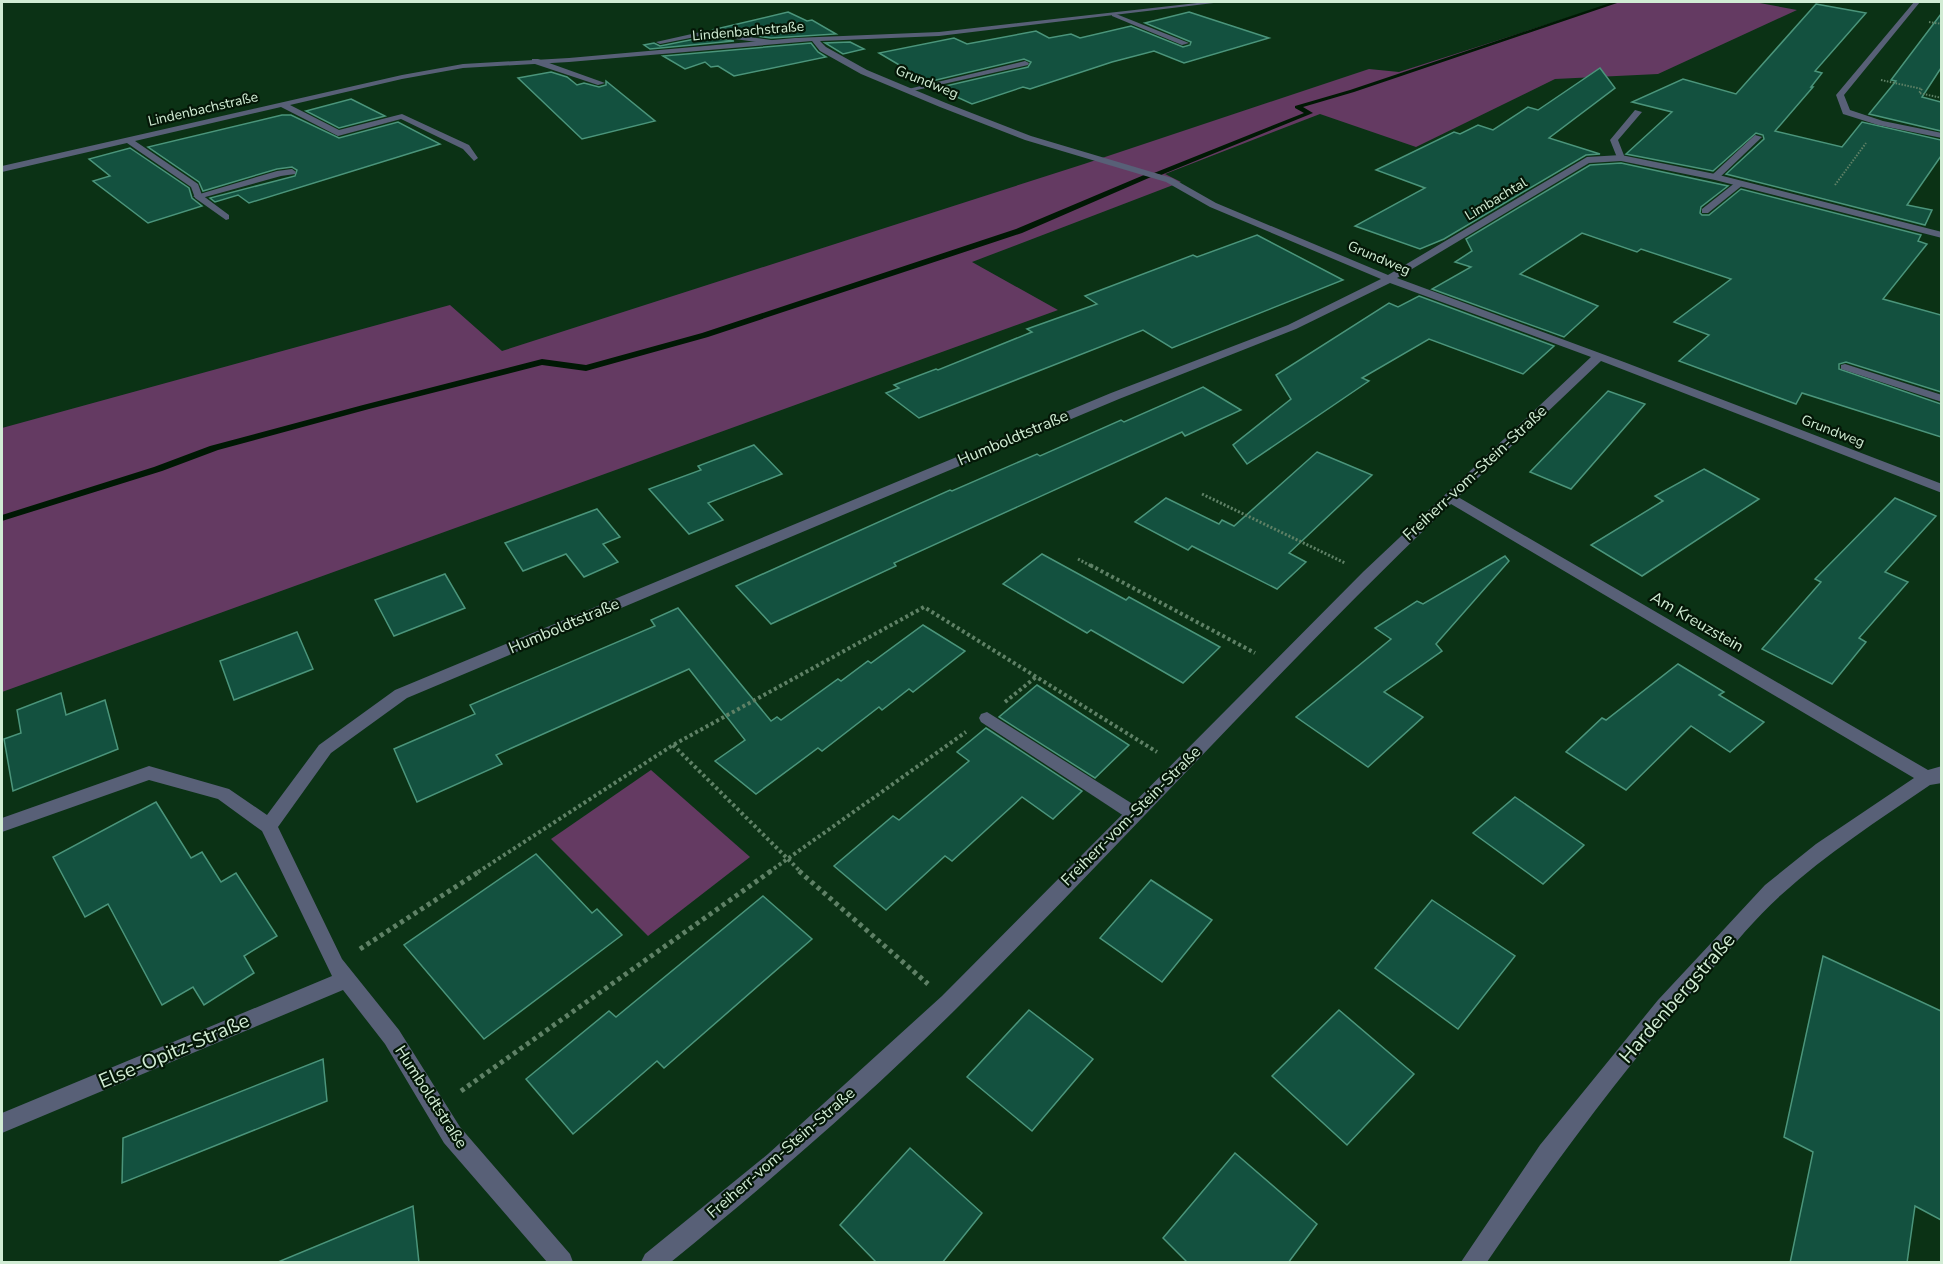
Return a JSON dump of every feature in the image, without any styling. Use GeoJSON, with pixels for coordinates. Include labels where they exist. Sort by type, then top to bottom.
{"type":"FeatureCollection","features":[{"type":"Feature","properties":{"kind":"street","name":"Lindenbachstraße"},"geometry":{"type":"LineString","coordinates":[[2,169],[463,66],[814,39],[939,34],[1219,2]]}},
{"type":"Feature","properties":{"kind":"street"},"geometry":{"type":"LineString","coordinates":[[1917,2],[1902,17],[1860,76],[1840,95],[1846,112],[1881,123],[1941,136]]}},
{"type":"Feature","properties":{"kind":"street"},"geometry":{"type":"LineString","coordinates":[[1114,15],[1185,43]]}},
{"type":"Feature","properties":{"kind":"street"},"geometry":{"type":"LineString","coordinates":[[660,42],[705,33],[771,42]]}},
{"type":"Feature","properties":{"kind":"street","name":"Grundweg"},"geometry":{"type":"LineString","coordinates":[[814,39],[823,49],[837,57],[908,90],[1028,138],[1169,180],[1213,205],[1389,279],[1941,489]]}},
{"type":"Feature","properties":{"kind":"street"},"geometry":{"type":"LineString","coordinates":[[535,61],[601,82]]}},
{"type":"Feature","properties":{"kind":"street"},"geometry":{"type":"LineString","coordinates":[[908,90],[1025,63]]}},
{"type":"Feature","properties":{"kind":"street","name":"Lindenbachstraße"},"geometry":{"type":"LineString","coordinates":[[283,105],[338,133],[402,116],[466,147],[474,158]]}},
{"type":"Feature","properties":{"kind":"street"},"geometry":{"type":"LineString","coordinates":[[1621,158],[1614,140],[1638,111]]}},
{"type":"Feature","properties":{"kind":"street"},"geometry":{"type":"LineString","coordinates":[[1715,177],[1758,136]]}},
{"type":"Feature","properties":{"kind":"street","name":"Lindenbachstraße"},"geometry":{"type":"LineString","coordinates":[[128,140],[195,186],[198,196],[226,218]]}},
{"type":"Feature","properties":{"kind":"street","name":"Limbachtal"},"geometry":{"type":"LineString","coordinates":[[1389,279],[1587,160],[1621,158],[1715,177],[1820,206],[1941,235]]}},
{"type":"Feature","properties":{"kind":"street"},"geometry":{"type":"LineString","coordinates":[[198,196],[280,173],[292,172]]}},
{"type":"Feature","properties":{"kind":"street"},"geometry":{"type":"LineString","coordinates":[[1705,211],[1739,184]]}},
{"type":"Feature","properties":{"kind":"street","name":"Humboldtstraße"},"geometry":{"type":"LineString","coordinates":[[562,1263],[452,1135],[392,1037],[341,972],[269,826],[325,748],[401,694],[1115,396],[1293,327],[1389,279]]}},
{"type":"Feature","properties":{"kind":"street","name":"Freiherr-vom-Stein-Straße"},"geometry":{"type":"LineString","coordinates":[[653,1263],[776,1162],[949,1002],[1368,574],[1598,357]]}},
{"type":"Feature","properties":{"kind":"street"},"geometry":{"type":"LineString","coordinates":[[1845,368],[1941,399]]}},
{"type":"Feature","properties":{"kind":"street","name":"Am Kreuzstein"},"geometry":{"type":"LineString","coordinates":[[1449,497],[1937,776]]}},
{"type":"Feature","properties":{"kind":"street"},"geometry":{"type":"LineString","coordinates":[[987,717],[1133,813]]}},
{"type":"Feature","properties":{"kind":"street"},"geometry":{"type":"LineString","coordinates":[[2,825],[148,773],[223,794],[269,826]]}},
{"type":"Feature","properties":{"kind":"street","name":"Hardenbergstraße"},"geometry":{"type":"LineString","coordinates":[[1473,1263],[1556,1144],[1665,1007],[1772,891],[1822,849],[1937,776]]}},
{"type":"Feature","properties":{"kind":"street","name":"Else-Opitz-Straße"},"geometry":{"type":"LineString","coordinates":[[2,1123],[341,972]]}},
{"type":"Feature","properties":{"kind":"path"},"geometry":{"type":"LineString","coordinates":[[1860,76],[1922,88],[1918,93],[1941,98]]}},
{"type":"Feature","properties":{"kind":"path"},"geometry":{"type":"LineString","coordinates":[[1820,206],[1881,123]]}},
{"type":"Feature","properties":{"kind":"path"},"geometry":{"type":"LineString","coordinates":[[1202,494],[1368,574]]}},
{"type":"Feature","properties":{"kind":"path"},"geometry":{"type":"LineString","coordinates":[[1078,559],[1278,665]]}},
{"type":"Feature","properties":{"kind":"path"},"geometry":{"type":"LineString","coordinates":[[341,972],[673,745],[924,607],[1180,767]]}},
{"type":"Feature","properties":{"kind":"path"},"geometry":{"type":"LineString","coordinates":[[436,1108],[785,858],[987,717],[1036,677]]}},
{"type":"Feature","properties":{"kind":"path"},"geometry":{"type":"LineString","coordinates":[[673,745],[785,858],[949,1002]]}},
{"type":"Feature","properties":{"kind":"shaded area"},"geometry":{"type":"Polygon","coordinates":[[[1617,2],[1754,2],[1797,10],[1658,74],[1555,79],[1416,147],[1320,114],[1165,174],[1181,182],[972,262],[1058,310],[2,692],[2,428],[450,305],[502,351],[1084,164],[1369,69],[1399,72],[1617,2]]]}},
{"type":"Feature","properties":{"kind":"shaded area"},"geometry":{"type":"Polygon","coordinates":[[[651,770],[750,857],[648,936],[551,839],[651,770]]]}},
{"type":"Feature","properties":{"kind":"building"},"geometry":{"type":"Polygon","coordinates":[[[1816,4],[1866,13],[1815,71],[1822,73],[1811,87],[1813,87],[1775,131],[1842,147],[1862,122],[1941,140],[1941,156],[1907,205],[1932,210],[1925,225],[1726,174],[1764,139],[1763,135],[1756,133],[1713,171],[1626,154],[1672,112],[1632,102],[1683,79],[1736,94],[1816,4]]]}},
{"type":"Feature","properties":{"kind":"building"},"geometry":{"type":"Polygon","coordinates":[[[788,12],[807,21],[812,20],[836,34],[771,38],[712,30],[788,12]]]}},
{"type":"Feature","properties":{"kind":"building"},"geometry":{"type":"Polygon","coordinates":[[[1189,12],[1269,38],[1184,63],[1154,51],[1030,89],[1023,87],[972,104],[937,88],[1028,67],[1031,62],[1024,59],[928,82],[879,53],[954,38],[967,44],[1036,31],[1049,38],[1071,34],[1080,38],[1131,26],[1183,47],[1190,45],[1191,42],[1145,23],[1189,12]]]}},
{"type":"Feature","properties":{"kind":"building"},"geometry":{"type":"Polygon","coordinates":[[[1941,14],[1941,68],[1922,97],[1941,102],[1941,131],[1869,114],[1896,81],[1891,80],[1941,14]]]}},
{"type":"Feature","properties":{"kind":"building"},"geometry":{"type":"Polygon","coordinates":[[[705,37],[734,41],[650,49],[644,45],[654,43],[660,46],[705,37]]]}},
{"type":"Feature","properties":{"kind":"building"},"geometry":{"type":"Polygon","coordinates":[[[850,42],[864,49],[843,54],[825,43],[850,42]]]}},
{"type":"Feature","properties":{"kind":"building"},"geometry":{"type":"Polygon","coordinates":[[[811,43],[818,52],[826,57],[734,76],[718,66],[711,67],[705,62],[685,69],[663,56],[811,43]]]}},
{"type":"Feature","properties":{"kind":"building"},"geometry":{"type":"Polygon","coordinates":[[[1600,68],[1615,88],[1549,138],[1600,154],[1586,155],[1444,239],[1420,249],[1355,226],[1425,188],[1376,170],[1454,132],[1460,134],[1478,125],[1493,130],[1528,107],[1538,110],[1600,68]]]}},
{"type":"Feature","properties":{"kind":"building"},"geometry":{"type":"Polygon","coordinates":[[[551,72],[567,77],[577,85],[584,83],[599,87],[606,85],[606,81],[655,121],[582,139],[518,78],[551,72]]]}},
{"type":"Feature","properties":{"kind":"building"},"geometry":{"type":"Polygon","coordinates":[[[351,99],[385,116],[339,128],[306,111],[351,99]]]}},
{"type":"Feature","properties":{"kind":"building"},"geometry":{"type":"Polygon","coordinates":[[[282,115],[291,115],[339,138],[398,122],[440,144],[249,203],[238,195],[215,202],[210,198],[295,176],[297,170],[292,167],[277,169],[203,191],[199,182],[148,147],[282,115]]]}},
{"type":"Feature","properties":{"kind":"building"},"geometry":{"type":"Polygon","coordinates":[[[130,148],[189,188],[192,198],[202,206],[148,223],[93,181],[110,176],[89,159],[130,148]]]}},
{"type":"Feature","properties":{"kind":"building"},"geometry":{"type":"Polygon","coordinates":[[[1621,163],[1728,186],[1701,207],[1702,215],[1709,215],[1741,189],[1921,235],[1918,241],[1927,244],[1883,299],[1941,315],[1941,392],[1846,362],[1839,364],[1839,369],[1941,404],[1941,437],[1802,393],[1796,404],[1679,361],[1709,335],[1674,322],[1731,279],[1641,249],[1637,252],[1582,233],[1520,274],[1598,306],[1564,337],[1432,289],[1471,267],[1455,262],[1472,251],[1466,239],[1590,165],[1621,163]]]}},
{"type":"Feature","properties":{"kind":"building"},"geometry":{"type":"Polygon","coordinates":[[[1257,235],[1343,280],[1172,348],[1143,330],[919,418],[886,393],[899,388],[894,385],[1032,332],[1027,329],[1097,304],[1085,296],[1193,255],[1197,257],[1257,235]]]}},
{"type":"Feature","properties":{"kind":"building"},"geometry":{"type":"Polygon","coordinates":[[[1419,296],[1554,346],[1523,374],[1429,339],[1362,378],[1369,381],[1247,464],[1233,445],[1291,399],[1276,375],[1389,303],[1398,307],[1419,296]]]}},
{"type":"Feature","properties":{"kind":"building"},"geometry":{"type":"Polygon","coordinates":[[[1203,387],[1241,410],[1185,436],[1182,432],[894,563],[896,566],[771,624],[736,586],[950,490],[1037,454],[1040,456],[1121,420],[1124,422],[1203,387]]]}},
{"type":"Feature","properties":{"kind":"building"},"geometry":{"type":"Polygon","coordinates":[[[1608,391],[1645,404],[1571,489],[1530,472],[1608,391]]]}},
{"type":"Feature","properties":{"kind":"building"},"geometry":{"type":"Polygon","coordinates":[[[754,445],[782,474],[708,503],[723,520],[689,534],[649,489],[701,470],[698,466],[754,445]]]}},
{"type":"Feature","properties":{"kind":"building"},"geometry":{"type":"Polygon","coordinates":[[[1317,452],[1372,475],[1289,553],[1306,562],[1277,589],[1192,546],[1188,550],[1135,522],[1166,498],[1219,524],[1222,520],[1234,526],[1317,452]]]}},
{"type":"Feature","properties":{"kind":"building"},"geometry":{"type":"Polygon","coordinates":[[[1704,469],[1759,499],[1642,576],[1591,545],[1663,501],[1655,496],[1704,469]]]}},
{"type":"Feature","properties":{"kind":"building"},"geometry":{"type":"Polygon","coordinates":[[[1895,498],[1936,516],[1885,572],[1908,582],[1859,638],[1866,642],[1832,684],[1762,649],[1821,582],[1815,579],[1895,498]]]}},
{"type":"Feature","properties":{"kind":"building"},"geometry":{"type":"Polygon","coordinates":[[[597,509],[620,537],[603,544],[618,562],[584,577],[566,554],[523,571],[505,543],[597,509]]]}},
{"type":"Feature","properties":{"kind":"building"},"geometry":{"type":"Polygon","coordinates":[[[1042,554],[1126,600],[1129,597],[1220,647],[1183,683],[1091,630],[1087,633],[1003,584],[1042,554]]]}},
{"type":"Feature","properties":{"kind":"building"},"geometry":{"type":"Polygon","coordinates":[[[1505,556],[1509,561],[1436,644],[1442,651],[1384,692],[1423,717],[1368,767],[1296,717],[1391,639],[1375,628],[1417,601],[1423,604],[1505,556]]]}},
{"type":"Feature","properties":{"kind":"building"},"geometry":{"type":"Polygon","coordinates":[[[445,574],[465,608],[394,636],[375,600],[445,574]]]}},
{"type":"Feature","properties":{"kind":"building"},"geometry":{"type":"Polygon","coordinates":[[[678,608],[771,721],[777,717],[781,720],[838,679],[841,681],[868,661],[871,663],[923,625],[965,651],[913,692],[909,689],[882,710],[879,707],[822,751],[818,748],[756,794],[715,761],[745,740],[689,669],[496,755],[502,764],[417,802],[394,749],[475,714],[470,705],[655,626],[651,620],[678,608]]]}},
{"type":"Feature","properties":{"kind":"building"},"geometry":{"type":"Polygon","coordinates":[[[297,632],[313,669],[234,700],[220,661],[297,632]]]}},
{"type":"Feature","properties":{"kind":"building"},"geometry":{"type":"Polygon","coordinates":[[[1678,664],[1724,692],[1719,695],[1764,722],[1730,752],[1691,726],[1626,790],[1566,752],[1602,718],[1606,720],[1678,664]]]}},
{"type":"Feature","properties":{"kind":"building"},"geometry":{"type":"Polygon","coordinates":[[[1037,685],[1129,745],[1095,778],[999,717],[1037,685]]]}},
{"type":"Feature","properties":{"kind":"building"},"geometry":{"type":"Polygon","coordinates":[[[61,693],[66,715],[105,700],[118,749],[13,791],[4,739],[21,733],[17,710],[61,693]]]}},
{"type":"Feature","properties":{"kind":"building"},"geometry":{"type":"Polygon","coordinates":[[[986,728],[1082,791],[1053,819],[1022,797],[952,861],[945,856],[886,910],[834,866],[893,816],[899,820],[969,761],[957,752],[986,728]]]}},
{"type":"Feature","properties":{"kind":"building"},"geometry":{"type":"Polygon","coordinates":[[[1515,797],[1584,845],[1543,884],[1473,833],[1515,797]]]}},
{"type":"Feature","properties":{"kind":"building"},"geometry":{"type":"Polygon","coordinates":[[[156,802],[191,858],[202,852],[221,882],[236,873],[277,936],[244,956],[254,973],[204,1005],[193,987],[162,1005],[108,904],[85,917],[53,857],[156,802]]]}},
{"type":"Feature","properties":{"kind":"building"},"geometry":{"type":"Polygon","coordinates":[[[536,854],[592,913],[597,909],[622,935],[484,1039],[404,945],[536,854]]]}},
{"type":"Feature","properties":{"kind":"building"},"geometry":{"type":"Polygon","coordinates":[[[1151,880],[1212,920],[1162,982],[1100,938],[1151,880]]]}},
{"type":"Feature","properties":{"kind":"building"},"geometry":{"type":"Polygon","coordinates":[[[763,896],[812,939],[664,1068],[657,1061],[573,1134],[526,1079],[609,1011],[616,1017],[763,896]]]}},
{"type":"Feature","properties":{"kind":"building"},"geometry":{"type":"Polygon","coordinates":[[[1432,900],[1515,956],[1458,1029],[1375,968],[1432,900]]]}},
{"type":"Feature","properties":{"kind":"building"},"geometry":{"type":"Polygon","coordinates":[[[1823,956],[1941,1011],[1941,1220],[1915,1206],[1907,1263],[1790,1263],[1813,1152],[1784,1137],[1823,956]]]}},
{"type":"Feature","properties":{"kind":"building"},"geometry":{"type":"Polygon","coordinates":[[[1029,1010],[1093,1059],[1032,1131],[967,1077],[1029,1010]]]}},
{"type":"Feature","properties":{"kind":"building"},"geometry":{"type":"Polygon","coordinates":[[[1339,1010],[1414,1074],[1347,1145],[1272,1076],[1339,1010]]]}},
{"type":"Feature","properties":{"kind":"building"},"geometry":{"type":"Polygon","coordinates":[[[323,1059],[327,1101],[122,1183],[123,1138],[323,1059]]]}},
{"type":"Feature","properties":{"kind":"building"},"geometry":{"type":"Polygon","coordinates":[[[910,1148],[982,1213],[942,1263],[877,1263],[840,1225],[910,1148]]]}},
{"type":"Feature","properties":{"kind":"building"},"geometry":{"type":"Polygon","coordinates":[[[1235,1153],[1317,1224],[1288,1263],[1188,1263],[1163,1238],[1235,1153]]]}},
{"type":"Feature","properties":{"kind":"building"},"geometry":{"type":"Polygon","coordinates":[[[413,1206],[419,1263],[278,1263],[278,1262],[413,1206]]]}},
{"type":"Feature","properties":{"kind":"waterway"},"geometry":{"type":"LineString","coordinates":[[1158,173],[1310,113],[1297,107],[1352,91],[1617,2]]}},
{"type":"Feature","properties":{"kind":"waterway"},"geometry":{"type":"LineString","coordinates":[[2,518],[158,469],[214,448],[366,407],[542,362],[586,368],[705,335],[1019,231],[1147,177]]}}]}
